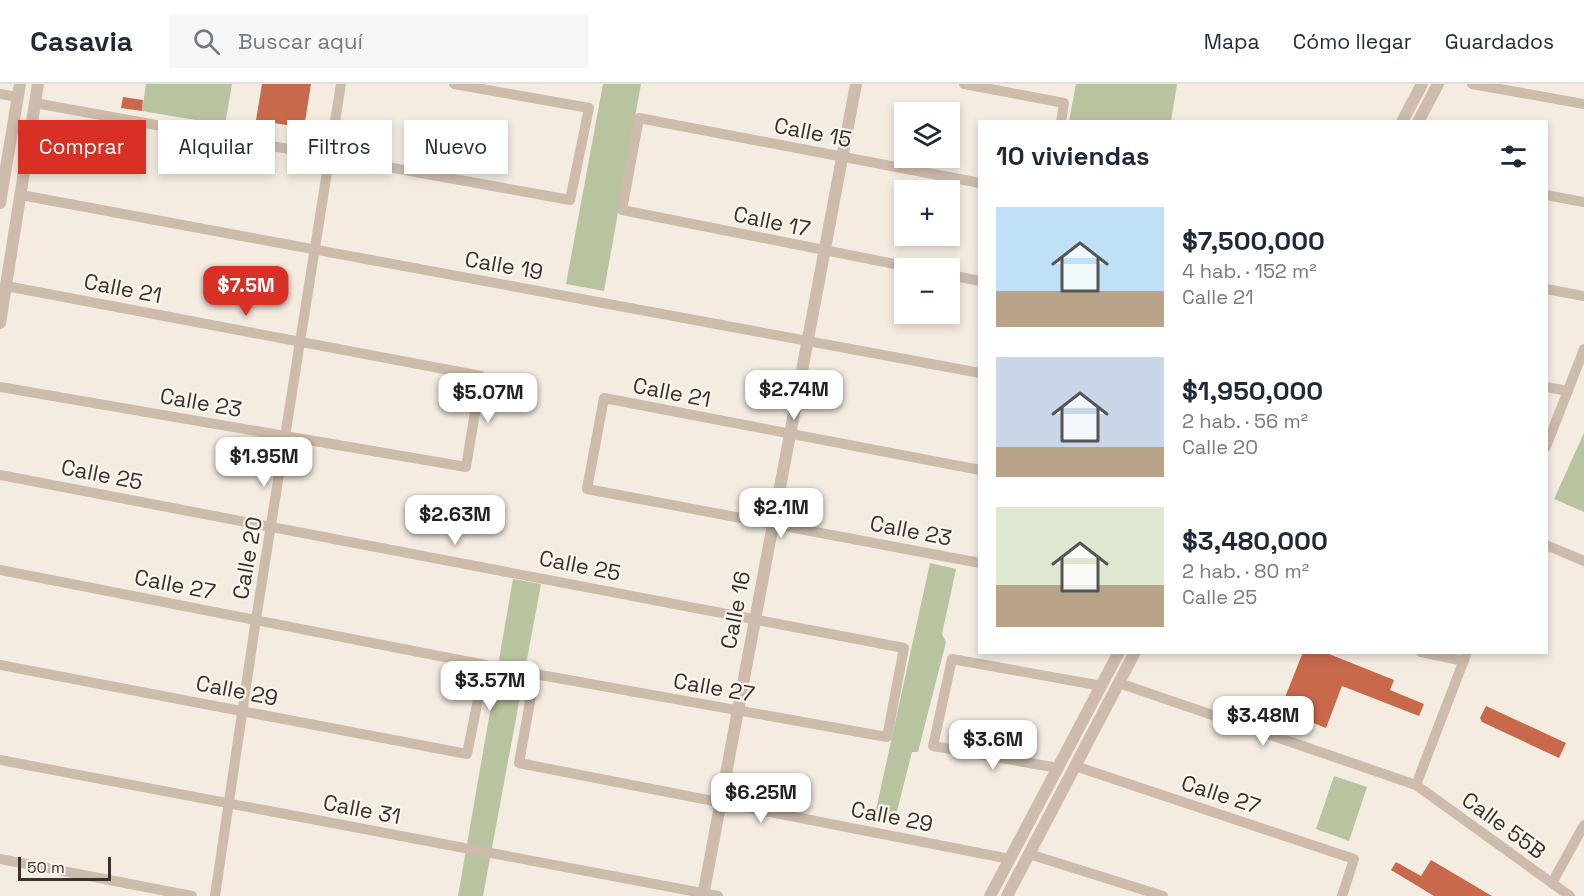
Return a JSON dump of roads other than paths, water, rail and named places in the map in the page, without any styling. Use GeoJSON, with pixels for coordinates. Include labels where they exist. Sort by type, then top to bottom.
{"type":"FeatureCollection","features":[{"type":"Feature","properties":{"kind":"street"},"geometry":{"type":"LineString","coordinates":[[1,194],[20,84]]}},
{"type":"Feature","properties":{"kind":"street"},"geometry":{"type":"LineString","coordinates":[[0,323],[38,84]]}},
{"type":"Feature","properties":{"kind":"street","name":"Calle 20"},"geometry":{"type":"LineString","coordinates":[[336,120],[341,84]]}},
{"type":"Feature","properties":{"kind":"street"},"geometry":{"type":"LineString","coordinates":[[392,167],[570,200],[589,108],[454,84]]}},
{"type":"Feature","properties":{"kind":"street","name":"Calle 16"},"geometry":{"type":"LineString","coordinates":[[703,895],[856,84]]}},
{"type":"Feature","properties":{"kind":"street"},"geometry":{"type":"LineString","coordinates":[[964,84],[1064,103],[1061,120]]}},
{"type":"Feature","properties":{"kind":"street"},"geometry":{"type":"LineString","coordinates":[[1403,120],[1422,84]]}},
{"type":"Feature","properties":{"kind":"street"},"geometry":{"type":"LineString","coordinates":[[1419,120],[1438,84]]}},
{"type":"Feature","properties":{"kind":"street"},"geometry":{"type":"LineString","coordinates":[[1472,84],[1584,104]]}},
{"type":"Feature","properties":{"kind":"street"},"geometry":{"type":"LineString","coordinates":[[0,94],[17,98]]}},
{"type":"Feature","properties":{"kind":"street"},"geometry":{"type":"LineString","coordinates":[[35,103],[287,148]]}},
{"type":"Feature","properties":{"kind":"street","name":"Calle 15"},"geometry":{"type":"LineString","coordinates":[[622,210],[639,118],[978,183]]}},
{"type":"Feature","properties":{"kind":"street","name":"Calle 20"},"geometry":{"type":"LineString","coordinates":[[215,896],[256,619],[273,526],[327,174]]}},
{"type":"Feature","properties":{"kind":"street","name":"Calle 19"},"geometry":{"type":"LineString","coordinates":[[21,195],[978,373]]}},
{"type":"Feature","properties":{"kind":"street"},"geometry":{"type":"LineString","coordinates":[[1548,195],[1584,202]]}},
{"type":"Feature","properties":{"kind":"street","name":"Calle 17"},"geometry":{"type":"LineString","coordinates":[[622,210],[894,264]]}},
{"type":"Feature","properties":{"kind":"street"},"geometry":{"type":"LineString","coordinates":[[960,277],[978,281]]}},
{"type":"Feature","properties":{"kind":"street","name":"Calle 21"},"geometry":{"type":"LineString","coordinates":[[6,286],[481,376],[466,467]]}},
{"type":"Feature","properties":{"kind":"street"},"geometry":{"type":"LineString","coordinates":[[1548,290],[1584,296]]}},
{"type":"Feature","properties":{"kind":"street"},"geometry":{"type":"LineString","coordinates":[[1548,442],[1584,349]]}},
{"type":"Feature","properties":{"kind":"street","name":"Calle 23"},"geometry":{"type":"LineString","coordinates":[[0,387],[466,467]]}},
{"type":"Feature","properties":{"kind":"street"},"geometry":{"type":"LineString","coordinates":[[1548,387],[1568,392]]}},
{"type":"Feature","properties":{"kind":"street","name":"Calle 21"},"geometry":{"type":"LineString","coordinates":[[587,489],[604,398],[978,470]]}},
{"type":"Feature","properties":{"kind":"street","name":"Calle 25"},"geometry":{"type":"LineString","coordinates":[[0,475],[904,648],[887,737]]}},
{"type":"Feature","properties":{"kind":"street","name":"Calle 23"},"geometry":{"type":"LineString","coordinates":[[587,489],[978,563]]}},
{"type":"Feature","properties":{"kind":"street"},"geometry":{"type":"LineString","coordinates":[[1548,546],[1584,561]]}},
{"type":"Feature","properties":{"kind":"street","name":"Calle 27"},"geometry":{"type":"LineString","coordinates":[[0,570],[484,665],[467,754]]}},
{"type":"Feature","properties":{"kind":"street"},"geometry":{"type":"LineString","coordinates":[[990,896],[1118,654]]}},
{"type":"Feature","properties":{"kind":"street"},"geometry":{"type":"LineString","coordinates":[[1007,896],[1134,654]]}},
{"type":"Feature","properties":{"kind":"street"},"geometry":{"type":"LineString","coordinates":[[1119,683],[1416,785],[1465,657],[1439,654]]}},
{"type":"Feature","properties":{"kind":"street"},"geometry":{"type":"LineString","coordinates":[[1058,768],[933,746],[952,658],[1102,686]]}},
{"type":"Feature","properties":{"kind":"street","name":"Calle 29"},"geometry":{"type":"LineString","coordinates":[[0,665],[467,754]]}},
{"type":"Feature","properties":{"kind":"street","name":"Calle 27"},"geometry":{"type":"LineString","coordinates":[[519,764],[535,674],[887,737]]}},
{"type":"Feature","properties":{"kind":"street","name":"Calle 31"},"geometry":{"type":"LineString","coordinates":[[0,760],[717,896]]}},
{"type":"Feature","properties":{"kind":"street","name":"Calle 29"},"geometry":{"type":"LineString","coordinates":[[519,764],[1010,859]]}},
{"type":"Feature","properties":{"kind":"street","name":"Calle 27"},"geometry":{"type":"LineString","coordinates":[[1075,766],[1354,859],[1342,896]]}},
{"type":"Feature","properties":{"kind":"street","name":"Calle 55B"},"geometry":{"type":"LineString","coordinates":[[1416,785],[1570,896]]}},
{"type":"Feature","properties":{"kind":"street"},"geometry":{"type":"LineString","coordinates":[[1552,883],[1584,825]]}},
{"type":"Feature","properties":{"kind":"street"},"geometry":{"type":"LineString","coordinates":[[1029,855],[1163,896]]}},
{"type":"Feature","properties":{"kind":"street"},"geometry":{"type":"LineString","coordinates":[[0,859],[192,896]]}}]}
